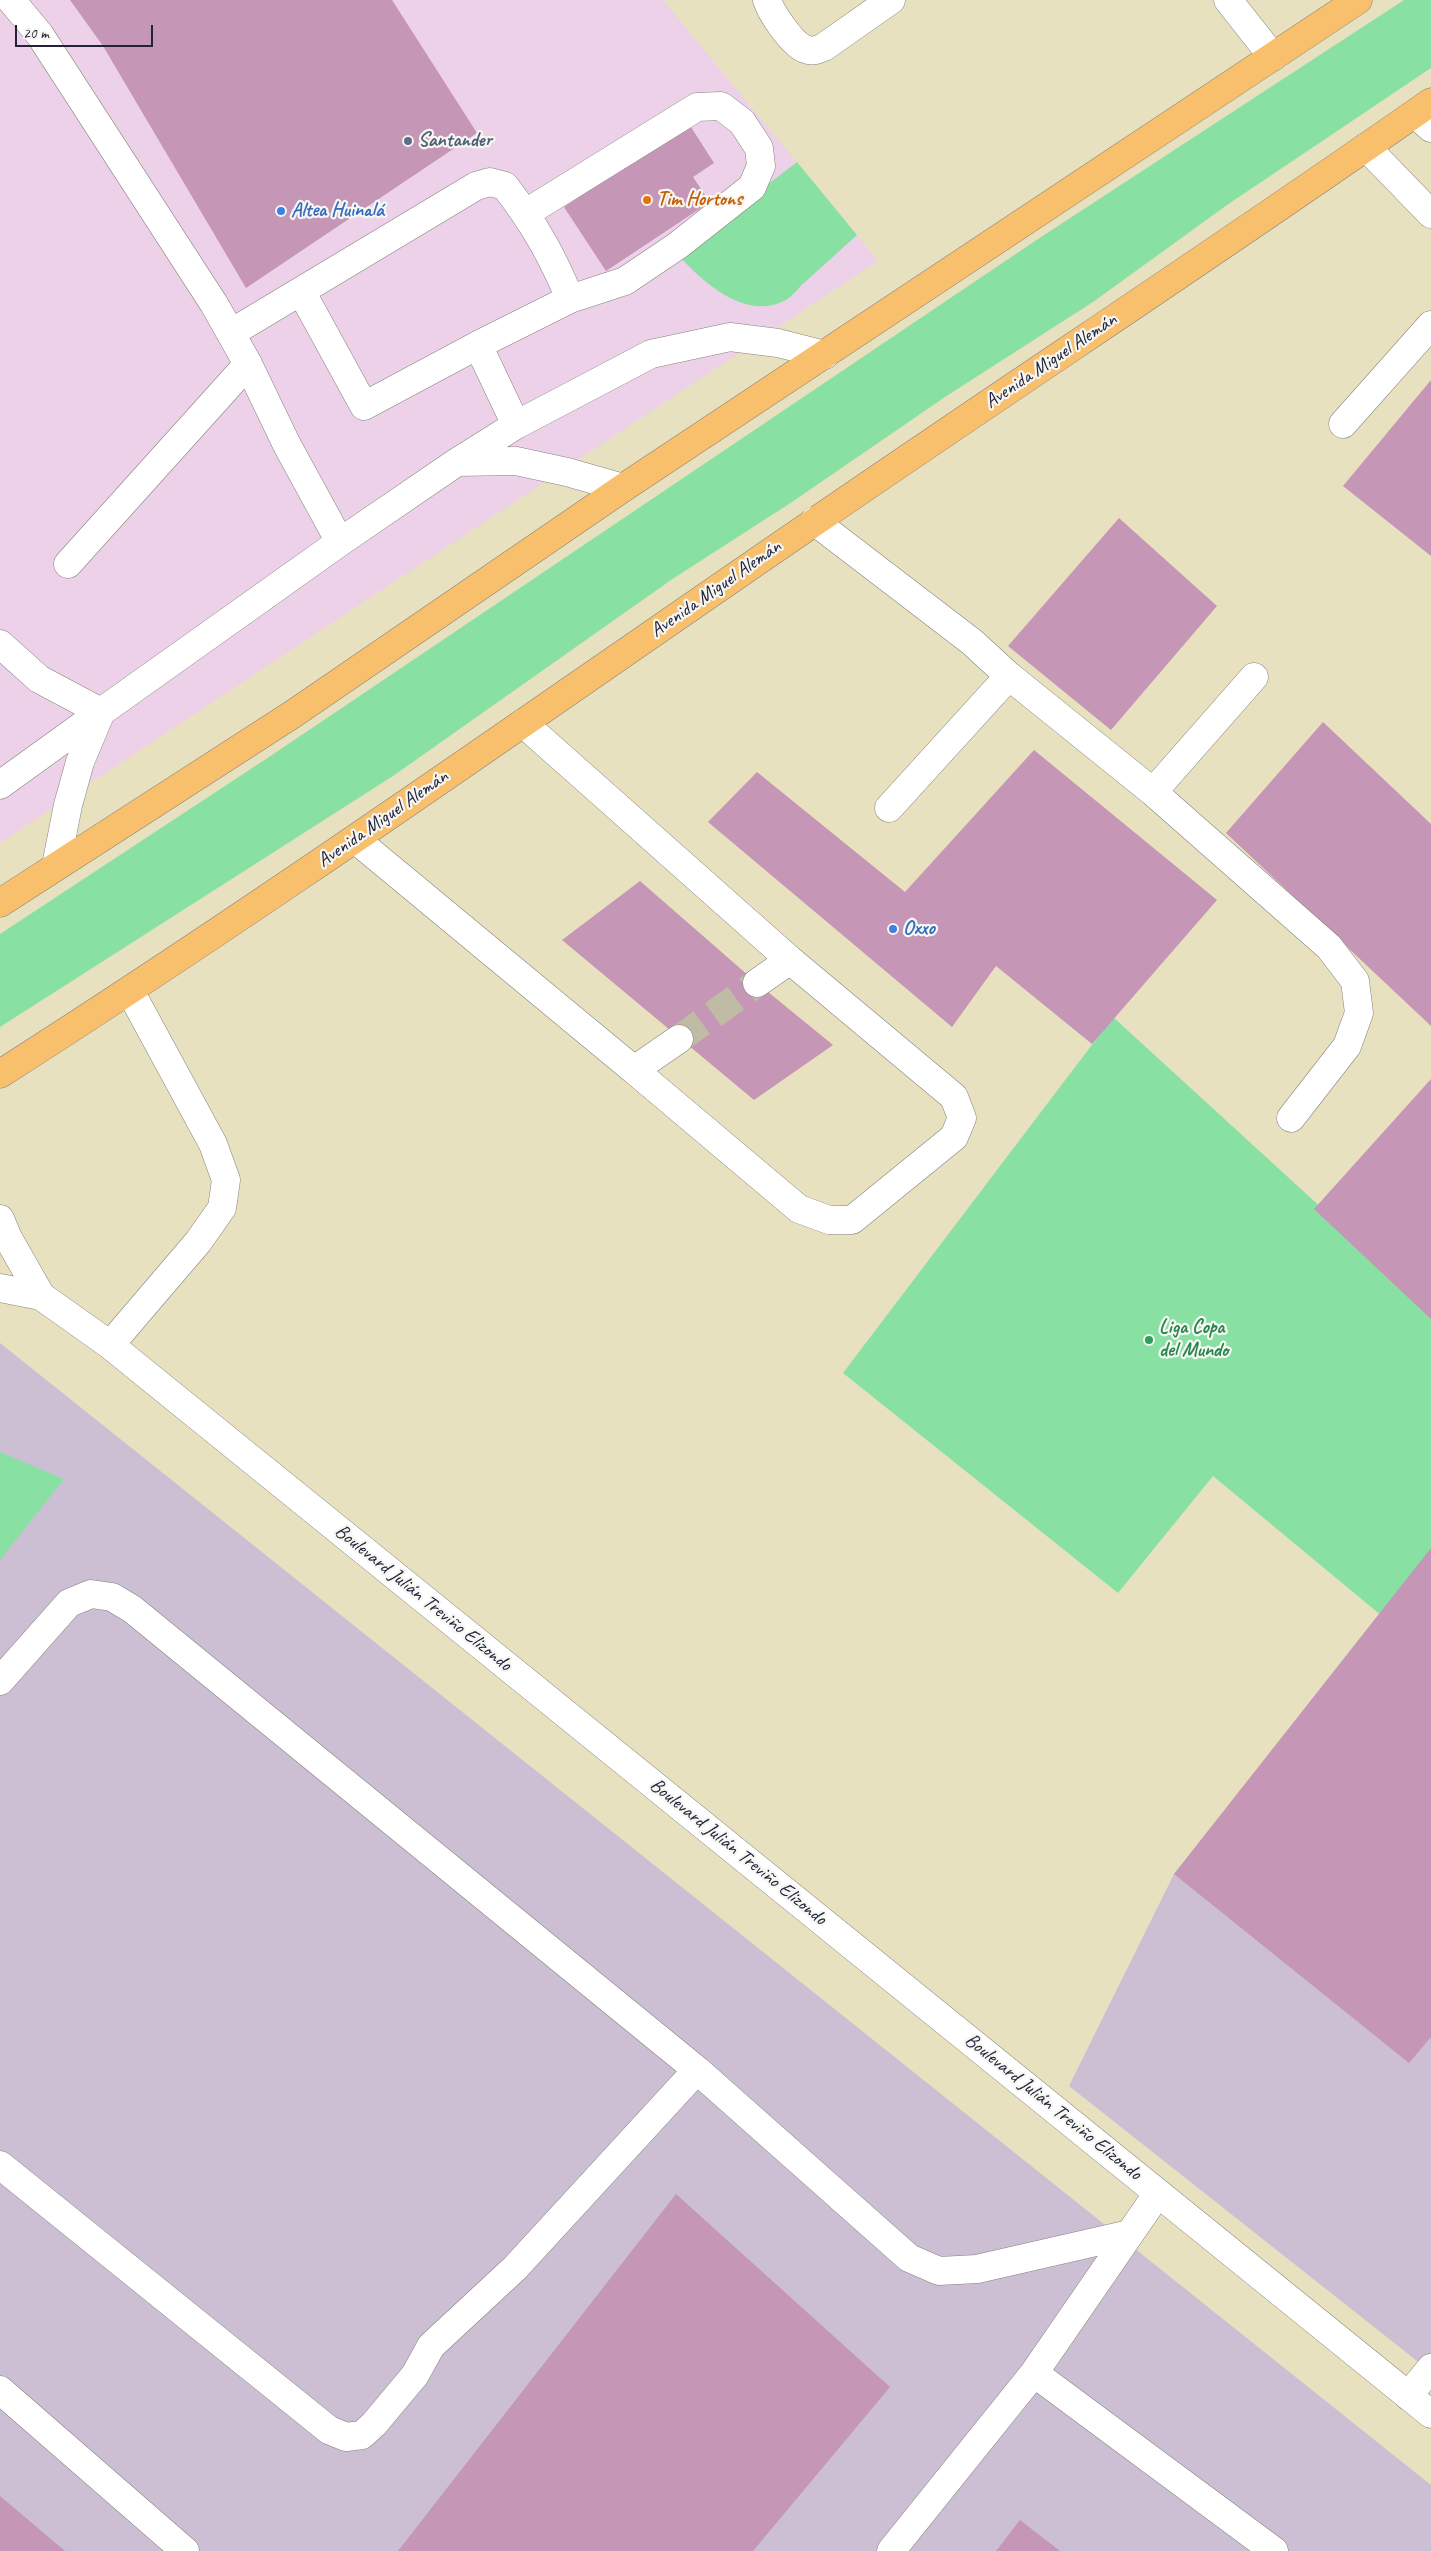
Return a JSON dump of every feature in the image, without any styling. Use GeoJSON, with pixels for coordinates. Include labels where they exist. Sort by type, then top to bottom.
{"type":"FeatureCollection","features":[{"type":"Feature","properties":{"kind":"highway"},"geometry":{"type":"LineString","coordinates":[[0,903],[293,714],[623,488],[1358,0]]}},
{"type":"Feature","properties":{"kind":"highway","name":"Avenida Miguel Alemán"},"geometry":{"type":"LineString","coordinates":[[0,1074],[130,991],[355,839],[814,522],[1366,146],[1426,115]]}},
{"type":"Feature","properties":{"kind":"street"},"geometry":{"type":"LineString","coordinates":[[12,0],[55,58],[231,333],[287,445],[340,542]]}},
{"type":"Feature","properties":{"kind":"street"},"geometry":{"type":"LineString","coordinates":[[767,0],[769,8],[794,42],[803,49],[813,51],[824,47],[890,0]]}},
{"type":"Feature","properties":{"kind":"street"},"geometry":{"type":"LineString","coordinates":[[1228,0],[1273,57]]}},
{"type":"Feature","properties":{"kind":"street"},"geometry":{"type":"LineString","coordinates":[[301,291],[364,406],[478,345],[570,299],[625,281],[677,246],[752,187],[761,166],[759,148],[742,122],[721,106],[697,107],[526,214]]}},
{"type":"Feature","properties":{"kind":"street"},"geometry":{"type":"LineString","coordinates":[[1366,146],[1431,214]]}},
{"type":"Feature","properties":{"kind":"street"},"geometry":{"type":"LineString","coordinates":[[231,333],[476,186],[490,182],[505,186],[526,214],[553,258],[570,299]]}},
{"type":"Feature","properties":{"kind":"street"},"geometry":{"type":"LineString","coordinates":[[1343,424],[1431,325]]}},
{"type":"Feature","properties":{"kind":"street"},"geometry":{"type":"LineString","coordinates":[[0,786],[340,542],[457,462],[516,425],[650,354],[730,337],[778,343],[825,355]]}},
{"type":"Feature","properties":{"kind":"street"},"geometry":{"type":"LineString","coordinates":[[478,345],[516,425]]}},
{"type":"Feature","properties":{"kind":"street"},"geometry":{"type":"LineString","coordinates":[[68,564],[248,364]]}},
{"type":"Feature","properties":{"kind":"street"},"geometry":{"type":"LineString","coordinates":[[457,462],[516,462],[567,472],[623,488]]}},
{"type":"Feature","properties":{"kind":"street"},"geometry":{"type":"LineString","coordinates":[[814,522],[972,642],[1009,676],[1153,792],[1329,947],[1355,981],[1360,1013],[1347,1046],[1291,1118]]}},
{"type":"Feature","properties":{"kind":"street"},"geometry":{"type":"LineString","coordinates":[[0,644],[39,679],[101,712]]}},
{"type":"Feature","properties":{"kind":"street"},"geometry":{"type":"LineString","coordinates":[[889,808],[1009,676]]}},
{"type":"Feature","properties":{"kind":"street"},"geometry":{"type":"LineString","coordinates":[[1153,792],[1254,677]]}},
{"type":"Feature","properties":{"kind":"street"},"geometry":{"type":"LineString","coordinates":[[56,866],[68,805],[80,762],[101,712]]}},
{"type":"Feature","properties":{"kind":"street"},"geometry":{"type":"LineString","coordinates":[[355,839],[799,1209],[829,1220],[852,1220],[954,1137],[962,1118],[954,1096],[790,960],[523,722]]}},
{"type":"Feature","properties":{"kind":"street"},"geometry":{"type":"LineString","coordinates":[[757,983],[790,960]]}},
{"type":"Feature","properties":{"kind":"street"},"geometry":{"type":"LineString","coordinates":[[110,1345],[198,1242],[222,1208],[226,1180],[213,1144],[130,991]]}},
{"type":"Feature","properties":{"kind":"street"},"geometry":{"type":"LineString","coordinates":[[634,1070],[679,1039]]}},
{"type":"Feature","properties":{"kind":"street","name":"Boulevard Julián Treviño Elizondo"},"geometry":{"type":"LineString","coordinates":[[0,1218],[8,1238],[41,1296]]}},
{"type":"Feature","properties":{"kind":"street","name":"Boulevard Julián Treviño Elizondo"},"geometry":{"type":"LineString","coordinates":[[0,1288],[41,1296],[110,1345],[1431,2414]]}},
{"type":"Feature","properties":{"kind":"street"},"geometry":{"type":"LineString","coordinates":[[0,1681],[69,1603],[91,1594],[112,1596],[139,1615],[697,2070],[909,2258],[939,2271],[977,2269],[1130,2234]]}},
{"type":"Feature","properties":{"kind":"street"},"geometry":{"type":"LineString","coordinates":[[0,2165],[329,2430],[346,2437],[362,2435],[374,2424],[415,2375],[431,2346],[515,2268],[697,2070]]}},
{"type":"Feature","properties":{"kind":"street"},"geometry":{"type":"LineString","coordinates":[[891,2551],[1034,2374],[1158,2193]]}},
{"type":"Feature","properties":{"kind":"street"},"geometry":{"type":"LineString","coordinates":[[1408,2396],[1431,2368]]}},
{"type":"Feature","properties":{"kind":"street"},"geometry":{"type":"LineString","coordinates":[[1034,2374],[1274,2551]]}},
{"type":"Feature","properties":{"kind":"street"},"geometry":{"type":"LineString","coordinates":[[0,2390],[185,2551]]}},
{"type":"Feature","properties":{"kind":"shaded area","name":"Altea Huinalá"},"geometry":{"type":"Polygon","coordinates":[[[0,0],[663,0],[878,261],[0,843],[0,0]]]}},
{"type":"Feature","properties":{"kind":"shaded area"},"geometry":{"type":"Polygon","coordinates":[[[0,1343],[1431,2485],[1431,2551],[0,2551],[0,1343]]]}},
{"type":"Feature","properties":{"kind":"shaded area"},"geometry":{"type":"Polygon","coordinates":[[[1431,1548],[1431,2372],[1069,2086],[1174,1874],[1431,1548]]]}},
{"type":"Feature","properties":{"kind":"green space"},"geometry":{"type":"Polygon","coordinates":[[[1404,0],[1431,0],[1431,68],[1227,205],[1093,302],[945,397],[792,502],[671,580],[393,776],[0,1027],[0,934],[272,755],[1038,239],[1404,0]]]}},
{"type":"Feature","properties":{"kind":"green space"},"geometry":{"type":"Polygon","coordinates":[[[797,162],[857,235],[786,300],[771,305],[755,306],[740,302],[712,286],[677,254],[797,162]]]}},
{"type":"Feature","properties":{"kind":"green space","name":"Liga Copa del Mundo"},"geometry":{"type":"Polygon","coordinates":[[[1113,1017],[1431,1308],[1431,1593],[1400,1631],[1213,1476],[1118,1593],[843,1373],[1113,1017]]]}},
{"type":"Feature","properties":{"kind":"green space"},"geometry":{"type":"Polygon","coordinates":[[[0,1452],[64,1479],[0,1560],[0,1452]]]}},
{"type":"Feature","properties":{"kind":"building","name":"Altea Huinalá"},"geometry":{"type":"Polygon","coordinates":[[[70,0],[392,0],[477,133],[246,288],[103,46],[70,0]]]}},
{"type":"Feature","properties":{"kind":"building"},"geometry":{"type":"Polygon","coordinates":[[[689,124],[714,163],[693,177],[710,202],[606,271],[564,207],[689,124]]]}},
{"type":"Feature","properties":{"kind":"building"},"geometry":{"type":"Polygon","coordinates":[[[1431,380],[1431,556],[1343,486],[1431,380]]]}},
{"type":"Feature","properties":{"kind":"building"},"geometry":{"type":"Polygon","coordinates":[[[1119,518],[1217,606],[1111,730],[1008,646],[1119,518]]]}},
{"type":"Feature","properties":{"kind":"building"},"geometry":{"type":"Polygon","coordinates":[[[1323,722],[1431,824],[1431,1026],[1226,833],[1323,722]]]}},
{"type":"Feature","properties":{"kind":"building"},"geometry":{"type":"Polygon","coordinates":[[[1034,750],[1217,900],[1092,1044],[996,966],[952,1027],[708,822],[757,772],[905,892],[1034,750]]]}},
{"type":"Feature","properties":{"kind":"building"},"geometry":{"type":"Polygon","coordinates":[[[640,881],[757,983],[833,1045],[754,1100],[562,940],[640,881]]]}},
{"type":"Feature","properties":{"kind":"building"},"geometry":{"type":"Polygon","coordinates":[[[1431,1079],[1431,1319],[1314,1209],[1431,1079]]]}},
{"type":"Feature","properties":{"kind":"building"},"geometry":{"type":"Polygon","coordinates":[[[1431,1548],[1431,2037],[1409,2063],[1174,1874],[1431,1548]]]}},
{"type":"Feature","properties":{"kind":"building"},"geometry":{"type":"Polygon","coordinates":[[[676,2194],[890,2387],[753,2551],[398,2551],[676,2194]]]}},
{"type":"Feature","properties":{"kind":"building"},"geometry":{"type":"Polygon","coordinates":[[[0,2496],[65,2551],[0,2551],[0,2496]]]}},
{"type":"Feature","properties":{"kind":"building"},"geometry":{"type":"Polygon","coordinates":[[[1020,2520],[1060,2551],[996,2551],[1020,2520]]]}},
{"type":"Feature","properties":{"kind":"tunnel"},"geometry":{"type":"LineString","coordinates":[[679,1039],[757,983]]}},
{"type":"Feature","properties":{"kind":"place","name":"Santander"},"geometry":{"type":"Point","coordinates":[408,141]}},
{"type":"Feature","properties":{"kind":"place","name":"Tim Hortons"},"geometry":{"type":"Point","coordinates":[647,200]}},
{"type":"Feature","properties":{"kind":"place","name":"Altea Huinalá"},"geometry":{"type":"Point","coordinates":[281,211]}},
{"type":"Feature","properties":{"kind":"place","name":"Oxxo"},"geometry":{"type":"Point","coordinates":[893,929]}},
{"type":"Feature","properties":{"kind":"place","name":"Liga Copa del Mundo"},"geometry":{"type":"Point","coordinates":[1149,1340]}}]}
